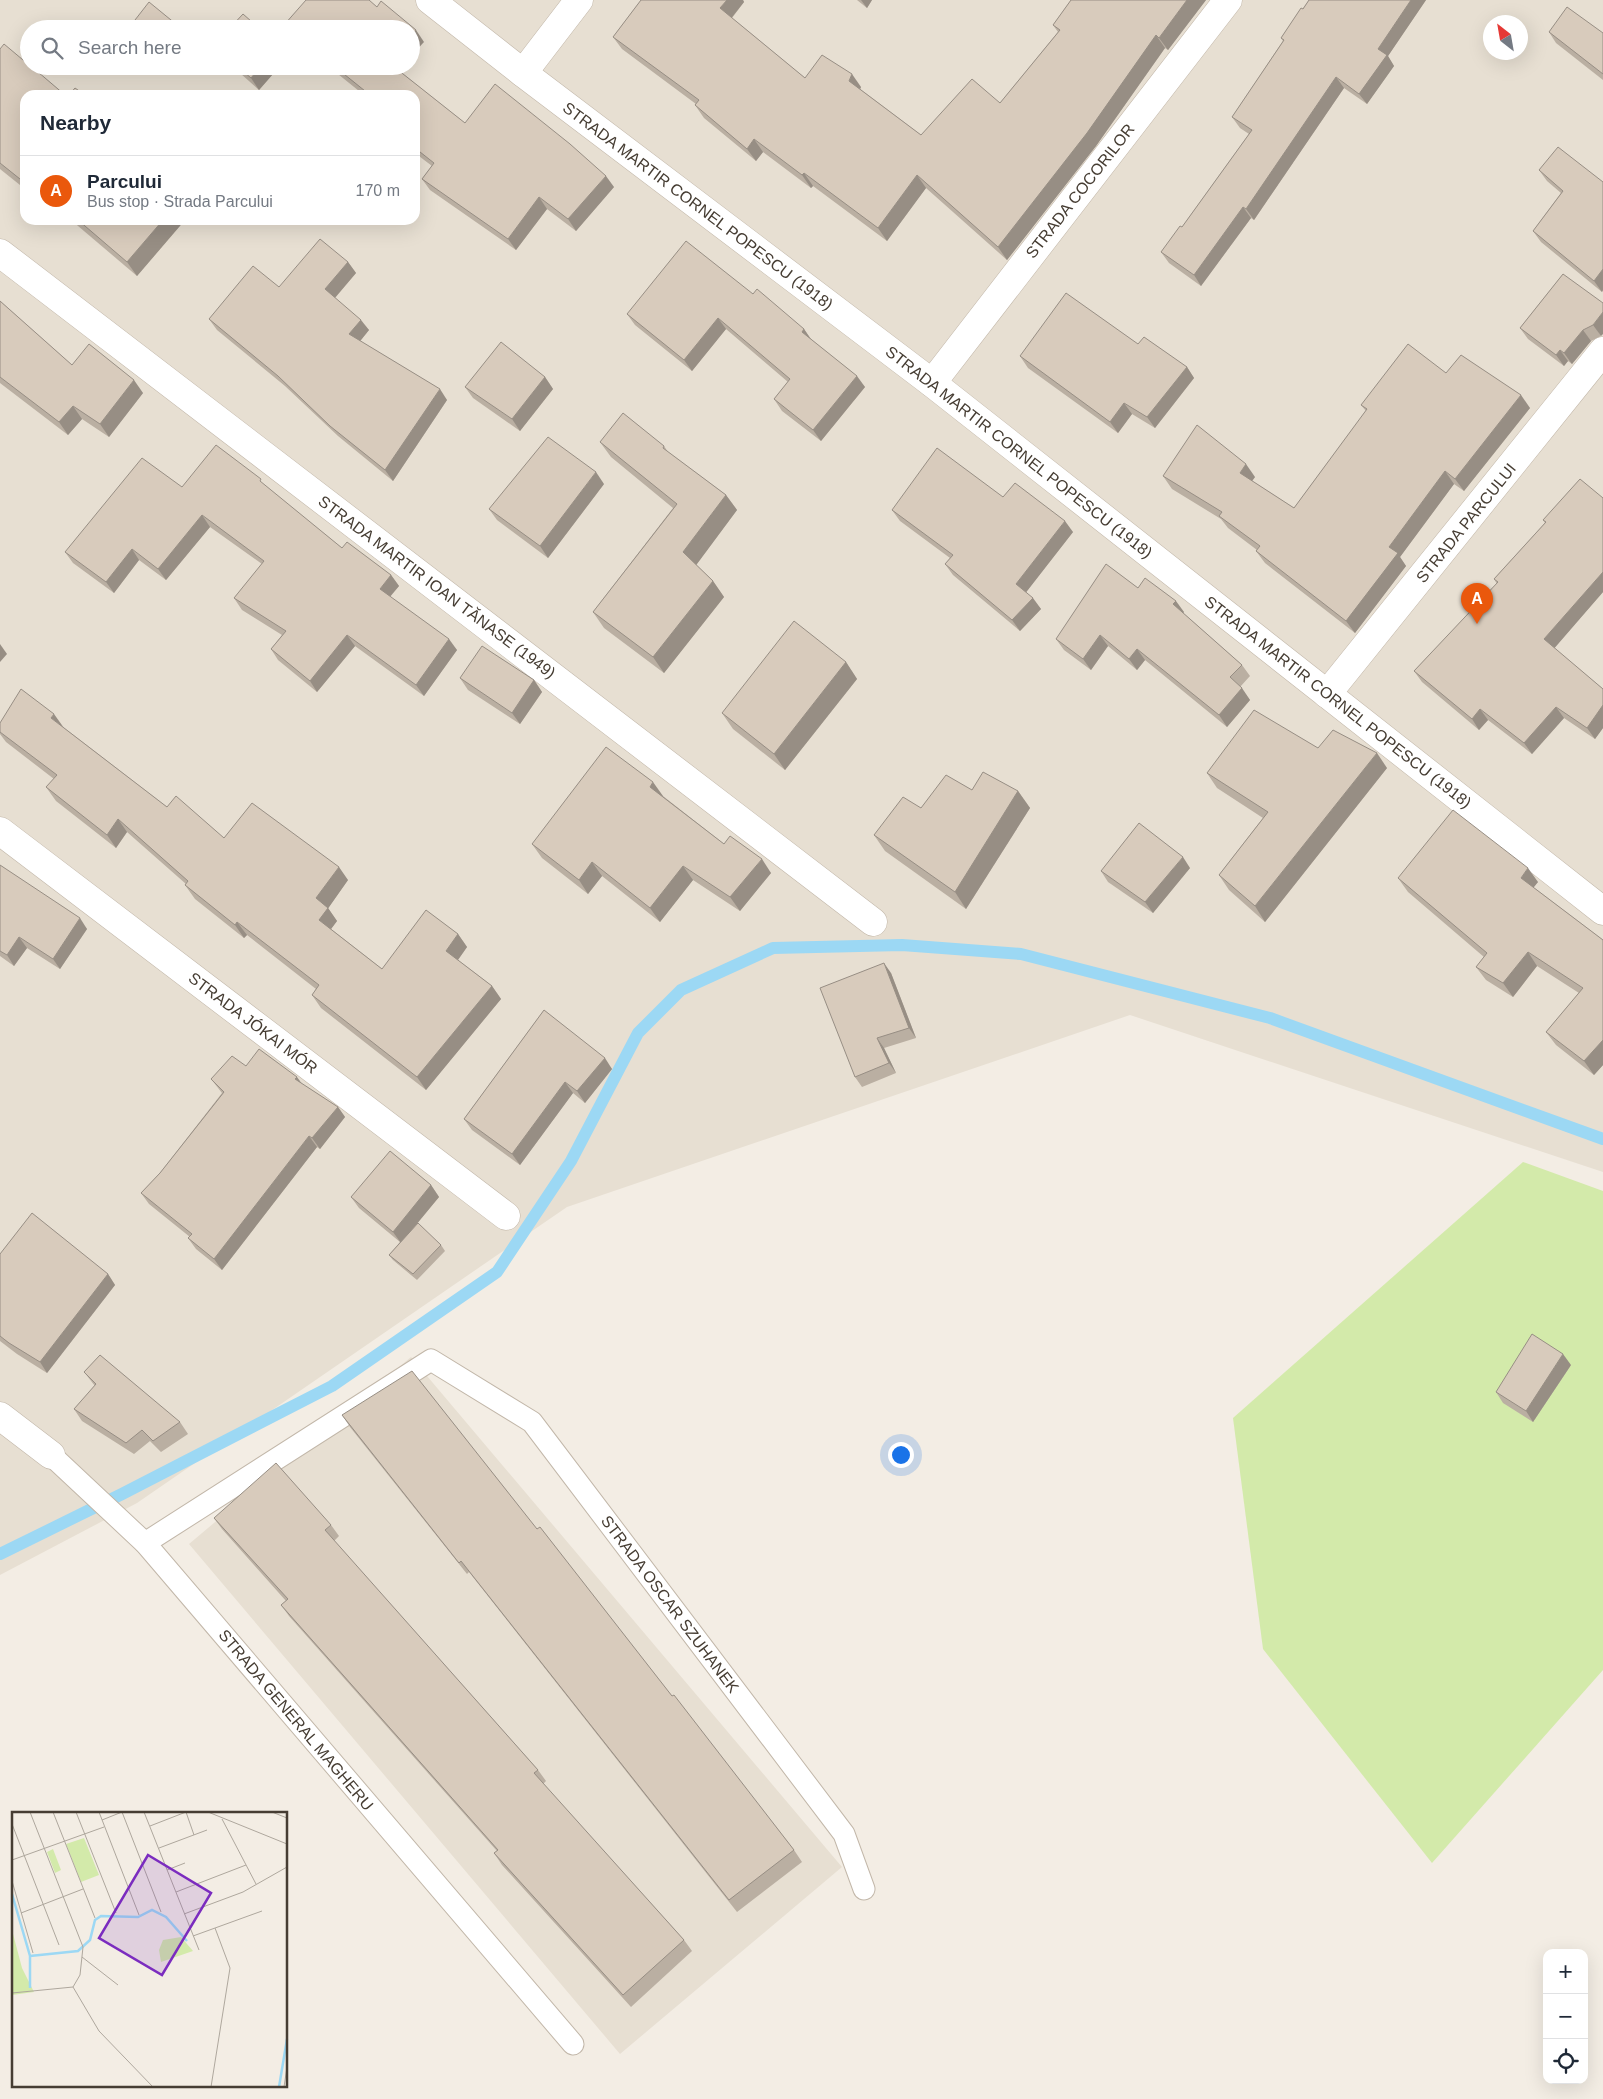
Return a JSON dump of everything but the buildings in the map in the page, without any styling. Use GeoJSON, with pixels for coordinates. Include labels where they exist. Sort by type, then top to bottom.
{"type":"FeatureCollection","features":[{"type":"Feature","properties":{"kind":"street","name":"STRADA MARTIR CORNEL POPESCU (1918)"},"geometry":{"type":"LineString","coordinates":[[430,0],[523,73],[932,383],[1603,911]]}},
{"type":"Feature","properties":{"kind":"street"},"geometry":{"type":"LineString","coordinates":[[523,73],[579,0]]}},
{"type":"Feature","properties":{"kind":"street","name":"STRADA COCORILOR"},"geometry":{"type":"LineString","coordinates":[[932,383],[1228,0]]}},
{"type":"Feature","properties":{"kind":"street","name":"STRADA MARTIR IOAN TĂNASE (1949)"},"geometry":{"type":"LineString","coordinates":[[0,253],[873,922]]}},
{"type":"Feature","properties":{"kind":"street","name":"STRADA PARCULUI"},"geometry":{"type":"LineString","coordinates":[[1327,694],[1603,351]]}},
{"type":"Feature","properties":{"kind":"street","name":"STRADA JÓKAI MÓR"},"geometry":{"type":"LineString","coordinates":[[0,831],[506,1216]]}},
{"type":"Feature","properties":{"kind":"street","name":"STRADA GENERAL MAGHERU"},"geometry":{"type":"LineString","coordinates":[[0,1416],[51,1455]]}},
{"type":"Feature","properties":{"kind":"lane","name":"STRADA OSCAR SZUHANEK"},"geometry":{"type":"LineString","coordinates":[[145,1543],[431,1360],[532,1422],[844,1834],[864,1889]]}},
{"type":"Feature","properties":{"kind":"lane","name":"STRADA GENERAL MAGHERU"},"geometry":{"type":"LineString","coordinates":[[51,1455],[145,1543],[573,2044]]}},
{"type":"Feature","properties":{"kind":"shaded area"},"geometry":{"type":"Polygon","coordinates":[[[0,0],[1603,0],[1603,1172],[1130,1015],[567,1207],[137,1503],[0,1575],[0,0]]]}},
{"type":"Feature","properties":{"kind":"shaded area"},"geometry":{"type":"Polygon","coordinates":[[[411,1357],[842,1867],[620,2054],[189,1544],[411,1357]]]}},
{"type":"Feature","properties":{"kind":"green space"},"geometry":{"type":"Polygon","coordinates":[[[1523,1162],[1603,1191],[1603,1670],[1432,1863],[1263,1649],[1233,1418],[1523,1162]]]}},
{"type":"Feature","properties":{"kind":"waterway"},"geometry":{"type":"LineString","coordinates":[[0,1554],[122,1494],[332,1386],[497,1272],[571,1161],[638,1033],[681,990],[773,948],[902,945],[1021,954],[1270,1018],[1603,1139]]}},
{"type":"Feature","properties":{"kind":"place","name":"Parcului"},"geometry":{"type":"Point","coordinates":[1477,624]}}]}
